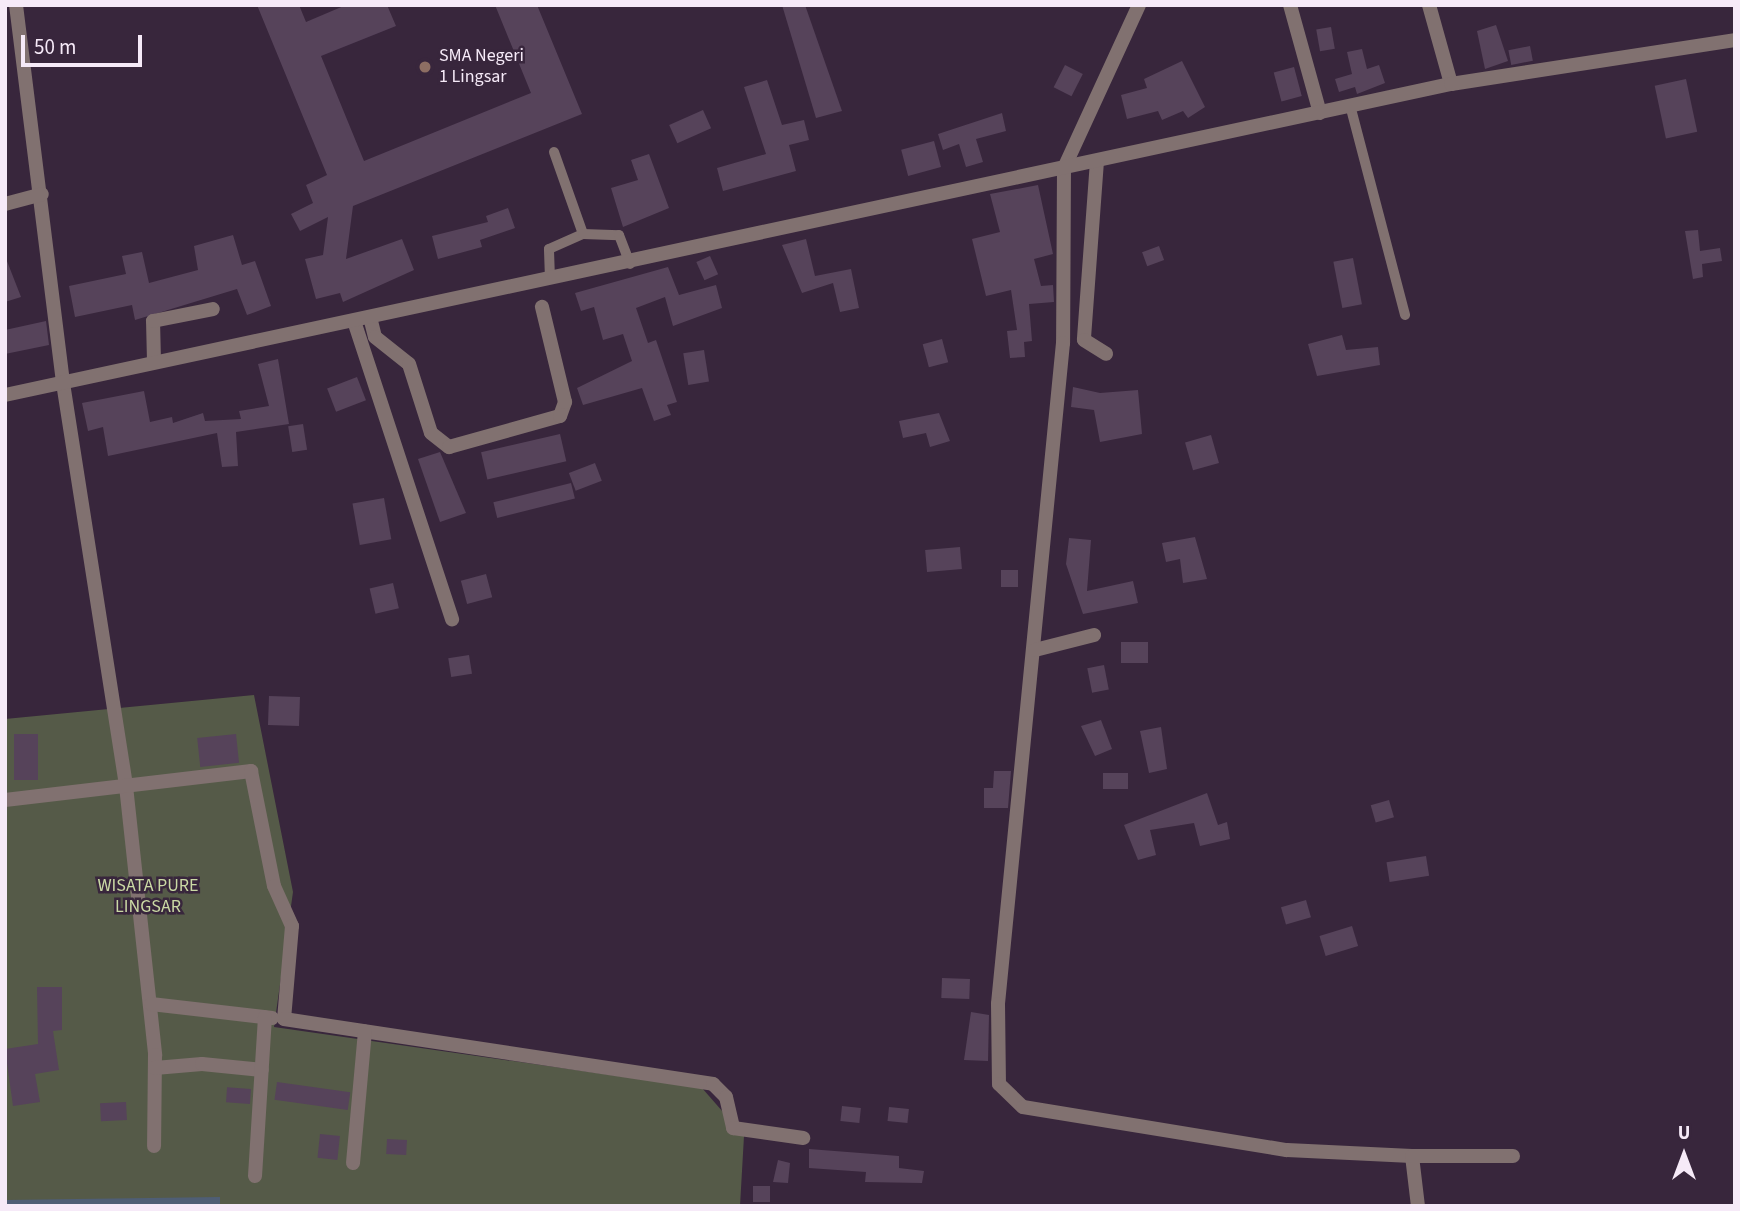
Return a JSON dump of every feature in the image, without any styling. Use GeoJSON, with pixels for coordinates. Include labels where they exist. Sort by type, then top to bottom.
{"type":"FeatureCollection","features":[{"type":"Feature","properties":{"kind":"street"},"geometry":{"type":"LineString","coordinates":[[16,5],[42,194],[63,383],[126,786],[151,1004],[155,1068],[154,1146]]}},
{"type":"Feature","properties":{"kind":"street"},"geometry":{"type":"LineString","coordinates":[[1139,5],[1065,168],[1063,343],[1035,650],[998,1004],[997,1072],[1009,1100],[1287,1150],[1412,1156],[1513,1156]]}},
{"type":"Feature","properties":{"kind":"street"},"geometry":{"type":"LineString","coordinates":[[1290,5],[1320,113]]}},
{"type":"Feature","properties":{"kind":"street"},"geometry":{"type":"LineString","coordinates":[[1429,5],[1451,84]]}},
{"type":"Feature","properties":{"kind":"street"},"geometry":{"type":"LineString","coordinates":[[5,395],[154,361],[371,321],[550,279],[630,264],[1451,84],[1735,40]]}},
{"type":"Feature","properties":{"kind":"street"},"geometry":{"type":"LineString","coordinates":[[1097,161],[1084,340],[1106,354]]}},
{"type":"Feature","properties":{"kind":"street"},"geometry":{"type":"LineString","coordinates":[[5,204],[42,194]]}},
{"type":"Feature","properties":{"kind":"street"},"geometry":{"type":"LineString","coordinates":[[371,321],[375,337],[409,364],[431,433],[449,447],[560,416],[565,402],[542,307]]}},
{"type":"Feature","properties":{"kind":"street"},"geometry":{"type":"LineString","coordinates":[[154,361],[153,321],[213,309]]}},
{"type":"Feature","properties":{"kind":"street"},"geometry":{"type":"LineString","coordinates":[[355,324],[452,619]]}},
{"type":"Feature","properties":{"kind":"street"},"geometry":{"type":"LineString","coordinates":[[1035,650],[1094,635]]}},
{"type":"Feature","properties":{"kind":"street"},"geometry":{"type":"LineString","coordinates":[[5,800],[251,771],[257,776],[274,886],[292,926],[284,1019]]}},
{"type":"Feature","properties":{"kind":"street"},"geometry":{"type":"LineString","coordinates":[[151,1004],[284,1019],[713,1084],[726,1097],[733,1128],[803,1139]]}},
{"type":"Feature","properties":{"kind":"street"},"geometry":{"type":"LineString","coordinates":[[255,1176],[265,1017]]}},
{"type":"Feature","properties":{"kind":"street"},"geometry":{"type":"LineString","coordinates":[[353,1163],[365,1032]]}},
{"type":"Feature","properties":{"kind":"street"},"geometry":{"type":"LineString","coordinates":[[155,1068],[202,1064],[262,1070]]}},
{"type":"Feature","properties":{"kind":"street"},"geometry":{"type":"LineString","coordinates":[[1412,1156],[1418,1206]]}},
{"type":"Feature","properties":{"kind":"lane"},"geometry":{"type":"LineString","coordinates":[[1350,105],[1405,315]]}},
{"type":"Feature","properties":{"kind":"lane"},"geometry":{"type":"LineString","coordinates":[[554,152],[583,234]]}},
{"type":"Feature","properties":{"kind":"lane"},"geometry":{"type":"LineString","coordinates":[[550,279],[549,249],[583,234],[619,235],[630,264]]}},
{"type":"Feature","properties":{"kind":"green space","name":"WISATA PURE LINGSAR"},"geometry":{"type":"Polygon","coordinates":[[[254,695],[293,892],[274,1027],[702,1088],[744,1136],[740,1206],[5,1206],[5,719],[254,695]]]}},
{"type":"Feature","properties":{"kind":"water"},"geometry":{"type":"Polygon","coordinates":[[[220,1197],[220,1206],[5,1206],[5,1200],[220,1197]]]}},
{"type":"Feature","properties":{"kind":"building"},"geometry":{"type":"Polygon","coordinates":[[[257,5],[299,5],[306,22],[346,5],[387,5],[396,26],[321,56],[364,161],[531,93],[495,5],[537,5],[582,114],[353,206],[346,259],[402,239],[414,270],[343,302],[340,293],[316,299],[305,259],[323,255],[328,217],[300,231],[291,214],[313,203],[306,185],[327,175],[257,5]]]}},
{"type":"Feature","properties":{"kind":"building"},"geometry":{"type":"Polygon","coordinates":[[[782,5],[805,5],[842,111],[816,118],[782,5]]]}},
{"type":"Feature","properties":{"kind":"building"},"geometry":{"type":"Polygon","coordinates":[[[1496,25],[1508,61],[1485,69],[1477,31],[1496,25]]]}},
{"type":"Feature","properties":{"kind":"building"},"geometry":{"type":"Polygon","coordinates":[[[1331,27],[1335,49],[1320,51],[1316,30],[1331,27]]]}},
{"type":"Feature","properties":{"kind":"building"},"geometry":{"type":"Polygon","coordinates":[[[1530,46],[1533,61],[1511,65],[1508,50],[1530,46]]]}},
{"type":"Feature","properties":{"kind":"building"},"geometry":{"type":"Polygon","coordinates":[[[1362,49],[1367,69],[1379,65],[1385,83],[1357,94],[1355,87],[1339,92],[1335,79],[1352,74],[1347,52],[1362,49]]]}},
{"type":"Feature","properties":{"kind":"building"},"geometry":{"type":"Polygon","coordinates":[[[1182,61],[1205,107],[1188,118],[1183,111],[1162,120],[1158,111],[1127,119],[1121,95],[1147,88],[1144,79],[1182,61]]]}},
{"type":"Feature","properties":{"kind":"building"},"geometry":{"type":"Polygon","coordinates":[[[1065,65],[1083,74],[1071,96],[1054,87],[1065,65]]]}},
{"type":"Feature","properties":{"kind":"building"},"geometry":{"type":"Polygon","coordinates":[[[1294,67],[1302,96],[1281,101],[1274,72],[1294,67]]]}},
{"type":"Feature","properties":{"kind":"building"},"geometry":{"type":"Polygon","coordinates":[[[1686,79],[1697,132],[1666,138],[1655,86],[1686,79]]]}},
{"type":"Feature","properties":{"kind":"building"},"geometry":{"type":"Polygon","coordinates":[[[767,80],[782,125],[804,120],[809,140],[789,145],[796,171],[723,191],[717,168],[766,154],[744,87],[767,80]]]}},
{"type":"Feature","properties":{"kind":"building"},"geometry":{"type":"Polygon","coordinates":[[[703,110],[711,128],[677,143],[669,125],[703,110]]]}},
{"type":"Feature","properties":{"kind":"building"},"geometry":{"type":"Polygon","coordinates":[[[1002,113],[1006,131],[976,139],[983,162],[966,167],[959,144],[943,150],[938,134],[1002,113]]]}},
{"type":"Feature","properties":{"kind":"building"},"geometry":{"type":"Polygon","coordinates":[[[934,141],[941,167],[908,176],[901,150],[934,141]]]}},
{"type":"Feature","properties":{"kind":"building"},"geometry":{"type":"Polygon","coordinates":[[[649,154],[669,208],[623,227],[611,188],[638,180],[631,160],[649,154]]]}},
{"type":"Feature","properties":{"kind":"building"},"geometry":{"type":"Polygon","coordinates":[[[1038,185],[1053,254],[1034,259],[1041,286],[1053,285],[1054,302],[1029,304],[1032,341],[1024,342],[1025,357],[1010,358],[1007,331],[1017,330],[1011,290],[986,296],[972,239],[1000,232],[990,194],[1038,185]]]}},
{"type":"Feature","properties":{"kind":"building"},"geometry":{"type":"Polygon","coordinates":[[[508,208],[515,228],[480,240],[482,247],[438,259],[432,236],[488,222],[486,216],[508,208]]]}},
{"type":"Feature","properties":{"kind":"building"},"geometry":{"type":"Polygon","coordinates":[[[1698,230],[1700,251],[1720,248],[1722,261],[1702,264],[1703,277],[1693,279],[1685,231],[1698,230]]]}},
{"type":"Feature","properties":{"kind":"building"},"geometry":{"type":"Polygon","coordinates":[[[233,235],[242,265],[255,261],[271,306],[247,315],[237,289],[135,320],[132,305],[75,317],[69,286],[126,274],[122,256],[142,252],[149,283],[198,270],[194,246],[233,235]]]}},
{"type":"Feature","properties":{"kind":"building"},"geometry":{"type":"Polygon","coordinates":[[[806,239],[815,276],[851,269],[859,308],[840,312],[833,283],[802,293],[782,245],[806,239]]]}},
{"type":"Feature","properties":{"kind":"building"},"geometry":{"type":"Polygon","coordinates":[[[1159,246],[1164,260],[1147,266],[1142,252],[1159,246]]]}},
{"type":"Feature","properties":{"kind":"building"},"geometry":{"type":"Polygon","coordinates":[[[5,256],[21,297],[5,302],[5,256]]]}},
{"type":"Feature","properties":{"kind":"building"},"geometry":{"type":"Polygon","coordinates":[[[710,256],[718,274],[704,280],[696,262],[710,256]]]}},
{"type":"Feature","properties":{"kind":"building"},"geometry":{"type":"Polygon","coordinates":[[[1353,258],[1362,304],[1342,308],[1333,262],[1353,258]]]}},
{"type":"Feature","properties":{"kind":"building"},"geometry":{"type":"Polygon","coordinates":[[[668,267],[679,295],[716,285],[722,308],[673,326],[665,297],[636,308],[648,343],[656,340],[677,402],[667,405],[671,415],[654,421],[642,388],[583,405],[577,388],[632,361],[623,334],[603,340],[594,307],[581,311],[575,293],[668,267]]]}},
{"type":"Feature","properties":{"kind":"building"},"geometry":{"type":"Polygon","coordinates":[[[46,321],[49,345],[5,354],[5,330],[46,321]]]}},
{"type":"Feature","properties":{"kind":"building"},"geometry":{"type":"Polygon","coordinates":[[[1342,335],[1346,350],[1378,347],[1380,365],[1317,376],[1308,344],[1342,335]]]}},
{"type":"Feature","properties":{"kind":"building"},"geometry":{"type":"Polygon","coordinates":[[[942,339],[948,362],[929,367],[923,344],[942,339]]]}},
{"type":"Feature","properties":{"kind":"building"},"geometry":{"type":"Polygon","coordinates":[[[704,350],[709,382],[688,385],[683,353],[704,350]]]}},
{"type":"Feature","properties":{"kind":"building"},"geometry":{"type":"Polygon","coordinates":[[[278,359],[289,424],[236,432],[238,466],[222,467],[217,433],[108,456],[103,427],[88,431],[82,403],[144,391],[150,422],[172,417],[173,423],[203,413],[205,421],[241,419],[239,411],[269,406],[258,364],[278,359]]]}},
{"type":"Feature","properties":{"kind":"building"},"geometry":{"type":"Polygon","coordinates":[[[357,377],[366,400],[336,412],[327,388],[357,377]]]}},
{"type":"Feature","properties":{"kind":"building"},"geometry":{"type":"Polygon","coordinates":[[[1073,387],[1100,393],[1138,390],[1142,434],[1100,442],[1094,410],[1071,407],[1073,387]]]}},
{"type":"Feature","properties":{"kind":"building"},"geometry":{"type":"Polygon","coordinates":[[[939,413],[950,441],[930,447],[926,433],[903,438],[899,421],[939,413]]]}},
{"type":"Feature","properties":{"kind":"building"},"geometry":{"type":"Polygon","coordinates":[[[303,424],[307,450],[292,452],[288,426],[303,424]]]}},
{"type":"Feature","properties":{"kind":"building"},"geometry":{"type":"Polygon","coordinates":[[[560,434],[566,461],[487,480],[481,452],[560,434]]]}},
{"type":"Feature","properties":{"kind":"building"},"geometry":{"type":"Polygon","coordinates":[[[1211,435],[1219,463],[1193,470],[1185,442],[1211,435]]]}},
{"type":"Feature","properties":{"kind":"building"},"geometry":{"type":"Polygon","coordinates":[[[440,452],[466,513],[440,522],[418,459],[440,452]]]}},
{"type":"Feature","properties":{"kind":"building"},"geometry":{"type":"Polygon","coordinates":[[[595,463],[602,481],[576,491],[569,473],[595,463]]]}},
{"type":"Feature","properties":{"kind":"building"},"geometry":{"type":"Polygon","coordinates":[[[571,483],[575,499],[497,518],[493,502],[571,483]]]}},
{"type":"Feature","properties":{"kind":"building"},"geometry":{"type":"Polygon","coordinates":[[[384,498],[391,539],[360,545],[352,504],[384,498]]]}},
{"type":"Feature","properties":{"kind":"building"},"geometry":{"type":"Polygon","coordinates":[[[1195,537],[1207,579],[1183,583],[1180,559],[1166,562],[1162,543],[1195,537]]]}},
{"type":"Feature","properties":{"kind":"building"},"geometry":{"type":"Polygon","coordinates":[[[1069,538],[1091,540],[1087,591],[1133,581],[1138,603],[1083,614],[1066,564],[1069,538]]]}},
{"type":"Feature","properties":{"kind":"building"},"geometry":{"type":"Polygon","coordinates":[[[960,547],[962,569],[927,572],[925,550],[960,547]]]}},
{"type":"Feature","properties":{"kind":"building"},"geometry":{"type":"Polygon","coordinates":[[[1001,570],[1018,570],[1018,587],[1001,587],[1001,570]]]}},
{"type":"Feature","properties":{"kind":"building"},"geometry":{"type":"Polygon","coordinates":[[[486,574],[492,597],[467,604],[461,581],[486,574]]]}},
{"type":"Feature","properties":{"kind":"building"},"geometry":{"type":"Polygon","coordinates":[[[393,583],[399,608],[375,614],[370,588],[393,583]]]}},
{"type":"Feature","properties":{"kind":"building"},"geometry":{"type":"Polygon","coordinates":[[[1121,642],[1148,642],[1148,663],[1121,663],[1121,642]]]}},
{"type":"Feature","properties":{"kind":"building"},"geometry":{"type":"Polygon","coordinates":[[[469,655],[472,674],[451,677],[448,658],[469,655]]]}},
{"type":"Feature","properties":{"kind":"building"},"geometry":{"type":"Polygon","coordinates":[[[1104,665],[1109,690],[1092,693],[1087,668],[1104,665]]]}},
{"type":"Feature","properties":{"kind":"building"},"geometry":{"type":"Polygon","coordinates":[[[269,696],[300,697],[299,726],[268,725],[269,696]]]}},
{"type":"Feature","properties":{"kind":"building"},"geometry":{"type":"Polygon","coordinates":[[[1101,720],[1112,749],[1095,756],[1081,726],[1101,720]]]}},
{"type":"Feature","properties":{"kind":"building"},"geometry":{"type":"Polygon","coordinates":[[[1161,727],[1167,769],[1149,773],[1140,731],[1161,727]]]}},
{"type":"Feature","properties":{"kind":"building"},"geometry":{"type":"Polygon","coordinates":[[[14,734],[38,734],[38,780],[14,780],[14,734]]]}},
{"type":"Feature","properties":{"kind":"building"},"geometry":{"type":"Polygon","coordinates":[[[236,734],[239,763],[200,767],[197,738],[236,734]]]}},
{"type":"Feature","properties":{"kind":"building"},"geometry":{"type":"Polygon","coordinates":[[[994,771],[1011,771],[1008,808],[984,808],[984,788],[993,788],[994,771]]]}},
{"type":"Feature","properties":{"kind":"building"},"geometry":{"type":"Polygon","coordinates":[[[1103,773],[1128,773],[1128,789],[1103,789],[1103,773]]]}},
{"type":"Feature","properties":{"kind":"building"},"geometry":{"type":"Polygon","coordinates":[[[1207,793],[1218,825],[1227,822],[1230,839],[1200,846],[1194,823],[1150,830],[1156,855],[1138,860],[1124,825],[1207,793]]]}},
{"type":"Feature","properties":{"kind":"building"},"geometry":{"type":"Polygon","coordinates":[[[1389,800],[1394,817],[1376,823],[1371,805],[1389,800]]]}},
{"type":"Feature","properties":{"kind":"building"},"geometry":{"type":"Polygon","coordinates":[[[1426,856],[1429,876],[1390,882],[1386,862],[1426,856]]]}},
{"type":"Feature","properties":{"kind":"building"},"geometry":{"type":"Polygon","coordinates":[[[1306,900],[1311,917],[1286,924],[1281,907],[1306,900]]]}},
{"type":"Feature","properties":{"kind":"building"},"geometry":{"type":"Polygon","coordinates":[[[1352,926],[1358,946],[1326,956],[1319,936],[1352,926]]]}},
{"type":"Feature","properties":{"kind":"building"},"geometry":{"type":"Polygon","coordinates":[[[942,978],[970,979],[969,999],[941,998],[942,978]]]}},
{"type":"Feature","properties":{"kind":"building"},"geometry":{"type":"Polygon","coordinates":[[[37,987],[62,987],[62,1030],[53,1031],[59,1070],[35,1074],[40,1102],[13,1106],[5,1049],[38,1044],[37,987]]]}},
{"type":"Feature","properties":{"kind":"building"},"geometry":{"type":"Polygon","coordinates":[[[971,1012],[989,1015],[988,1061],[964,1060],[971,1012]]]}},
{"type":"Feature","properties":{"kind":"building"},"geometry":{"type":"Polygon","coordinates":[[[277,1082],[350,1092],[348,1110],[274,1100],[277,1082]]]}},
{"type":"Feature","properties":{"kind":"building"},"geometry":{"type":"Polygon","coordinates":[[[227,1087],[251,1089],[250,1104],[226,1102],[227,1087]]]}},
{"type":"Feature","properties":{"kind":"building"},"geometry":{"type":"Polygon","coordinates":[[[126,1102],[127,1120],[101,1121],[100,1103],[126,1102]]]}},
{"type":"Feature","properties":{"kind":"building"},"geometry":{"type":"Polygon","coordinates":[[[842,1106],[861,1108],[859,1123],[840,1121],[842,1106]]]}},
{"type":"Feature","properties":{"kind":"building"},"geometry":{"type":"Polygon","coordinates":[[[889,1107],[909,1109],[907,1123],[888,1121],[889,1107]]]}},
{"type":"Feature","properties":{"kind":"building"},"geometry":{"type":"Polygon","coordinates":[[[320,1134],[340,1136],[337,1160],[317,1158],[320,1134]]]}},
{"type":"Feature","properties":{"kind":"building"},"geometry":{"type":"Polygon","coordinates":[[[387,1139],[407,1140],[406,1155],[386,1154],[387,1139]]]}},
{"type":"Feature","properties":{"kind":"building"},"geometry":{"type":"Polygon","coordinates":[[[809,1149],[899,1156],[899,1168],[924,1171],[922,1183],[865,1182],[866,1172],[809,1168],[809,1149]]]}},
{"type":"Feature","properties":{"kind":"building"},"geometry":{"type":"Polygon","coordinates":[[[778,1160],[790,1163],[788,1183],[773,1182],[778,1160]]]}},
{"type":"Feature","properties":{"kind":"building"},"geometry":{"type":"Polygon","coordinates":[[[753,1186],[770,1186],[770,1202],[753,1202],[753,1186]]]}},
{"type":"Feature","properties":{"kind":"place","name":"SMA Negeri 1 Lingsar"},"geometry":{"type":"Point","coordinates":[425,67]}}]}
